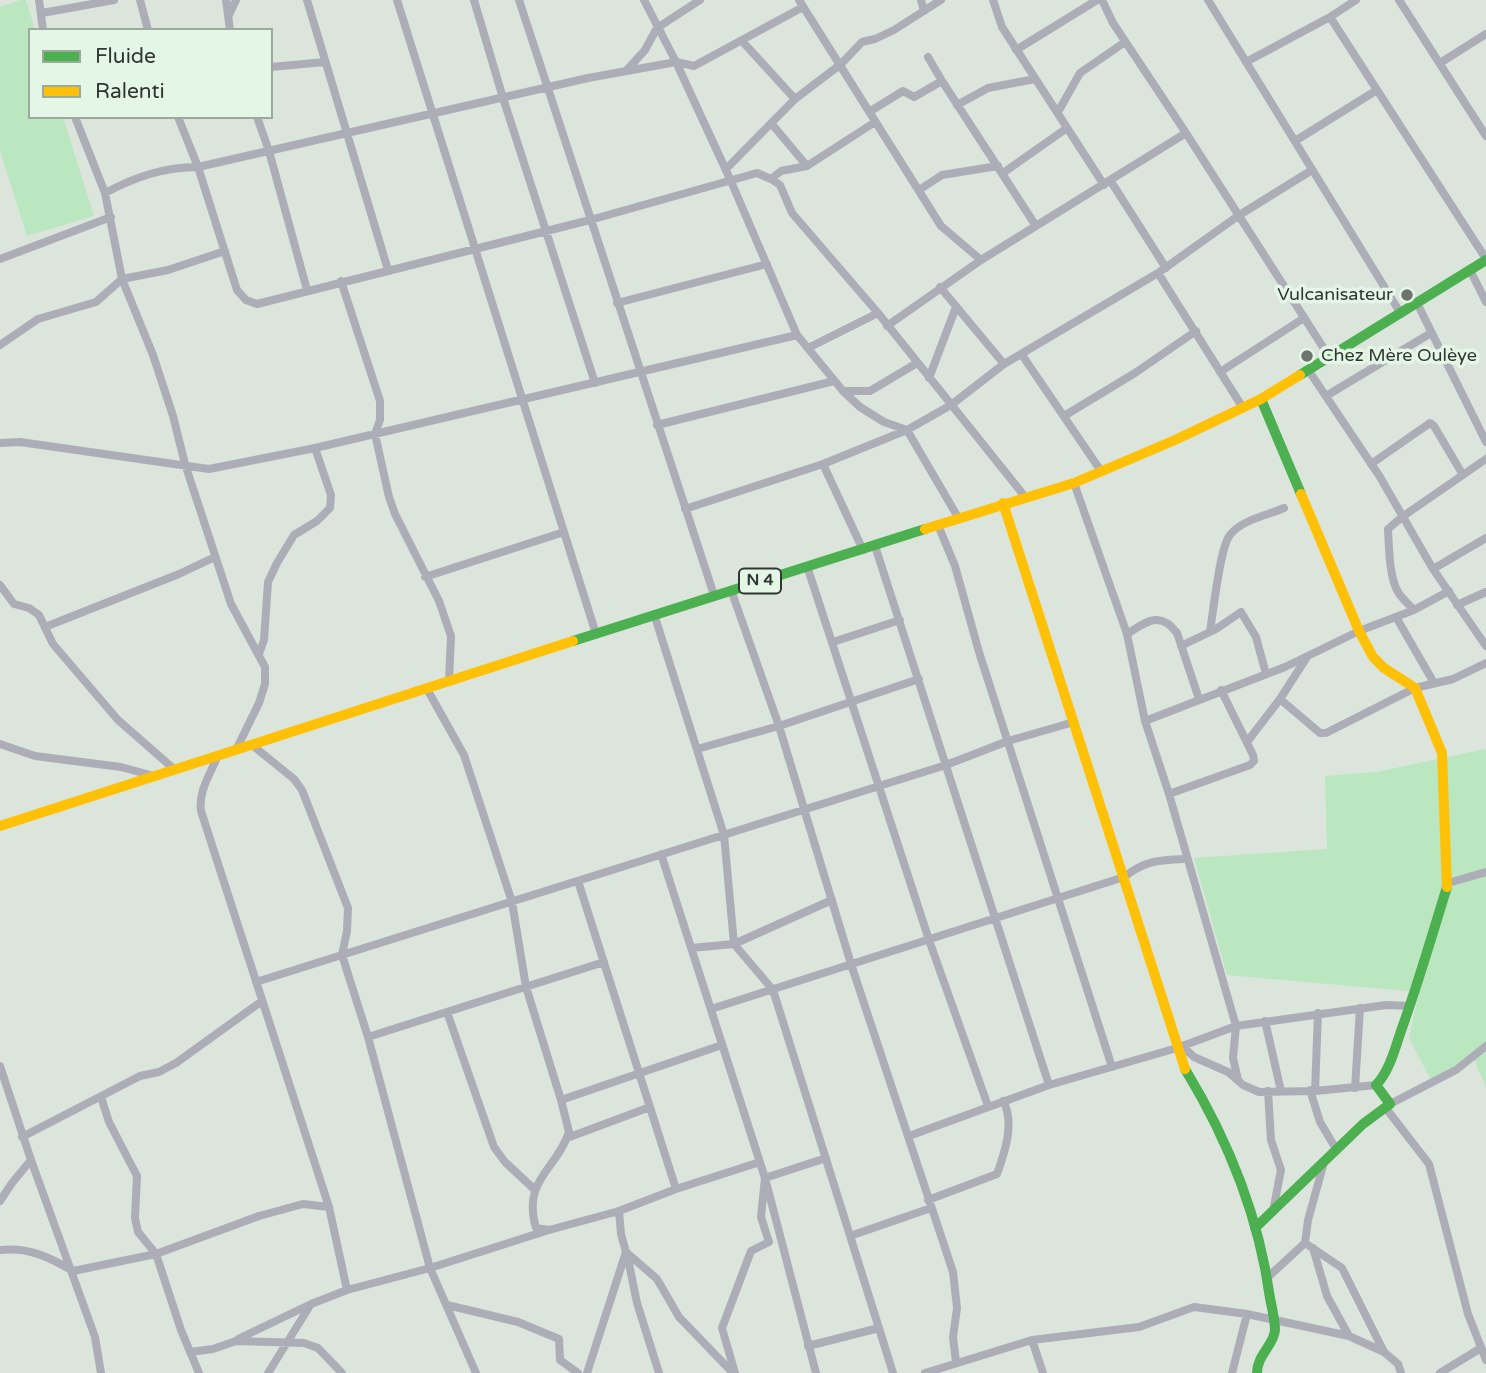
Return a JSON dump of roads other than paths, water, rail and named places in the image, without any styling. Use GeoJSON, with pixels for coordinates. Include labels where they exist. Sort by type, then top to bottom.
{"type":"FeatureCollection","features":[{"type":"Feature","properties":{"kind":"street"},"geometry":{"type":"LineString","coordinates":[[39,0],[43,28]]}},
{"type":"Feature","properties":{"kind":"street"},"geometry":{"type":"LineString","coordinates":[[42,13],[114,0]]}},
{"type":"Feature","properties":{"kind":"street"},"geometry":{"type":"LineString","coordinates":[[140,0],[147,28]]}},
{"type":"Feature","properties":{"kind":"street"},"geometry":{"type":"LineString","coordinates":[[226,0],[230,28]]}},
{"type":"Feature","properties":{"kind":"street"},"geometry":{"type":"LineString","coordinates":[[227,18],[236,0]]}},
{"type":"Feature","properties":{"kind":"street"},"geometry":{"type":"LineString","coordinates":[[307,0],[388,270]]}},
{"type":"Feature","properties":{"kind":"street"},"geometry":{"type":"LineString","coordinates":[[397,0],[596,634]]}},
{"type":"Feature","properties":{"kind":"street"},"geometry":{"type":"LineString","coordinates":[[474,0],[595,383]]}},
{"type":"Feature","properties":{"kind":"street"},"geometry":{"type":"LineString","coordinates":[[519,0],[714,595]]}},
{"type":"Feature","properties":{"kind":"street"},"geometry":{"type":"LineString","coordinates":[[644,0],[726,169],[797,335],[834,381],[860,407],[884,422],[907,430],[958,519]]}},
{"type":"Feature","properties":{"kind":"street"},"geometry":{"type":"LineString","coordinates":[[626,71],[645,50],[657,27],[701,0]]}},
{"type":"Feature","properties":{"kind":"street"},"geometry":{"type":"LineString","coordinates":[[921,0],[924,12]]}},
{"type":"Feature","properties":{"kind":"street"},"geometry":{"type":"LineString","coordinates":[[726,169],[795,99],[841,64],[862,42],[894,30],[941,0]]}},
{"type":"Feature","properties":{"kind":"street"},"geometry":{"type":"LineString","coordinates":[[993,0],[1002,27],[1016,50],[1067,128],[1107,182],[1243,408]]}},
{"type":"Feature","properties":{"kind":"street"},"geometry":{"type":"LineString","coordinates":[[1016,50],[1100,0],[1330,358]]}},
{"type":"Feature","properties":{"kind":"street"},"geometry":{"type":"LineString","coordinates":[[1208,0],[1401,314]]}},
{"type":"Feature","properties":{"kind":"street"},"geometry":{"type":"LineString","coordinates":[[1399,0],[1485,132]]}},
{"type":"Feature","properties":{"kind":"street"},"geometry":{"type":"LineString","coordinates":[[1246,62],[1330,17],[1350,2]]}},
{"type":"Feature","properties":{"kind":"street"},"geometry":{"type":"LineString","coordinates":[[106,193],[145,175],[198,167],[546,88],[676,62],[694,66],[742,41],[801,4],[941,226],[981,260]]}},
{"type":"Feature","properties":{"kind":"street"},"geometry":{"type":"LineString","coordinates":[[1330,17],[1486,260]]}},
{"type":"Feature","properties":{"kind":"street"},"geometry":{"type":"LineString","coordinates":[[1440,63],[1486,34]]}},
{"type":"Feature","properties":{"kind":"street"},"geometry":{"type":"LineString","coordinates":[[742,41],[795,99]]}},
{"type":"Feature","properties":{"kind":"street"},"geometry":{"type":"LineString","coordinates":[[1058,112],[1080,73],[1125,42]]}},
{"type":"Feature","properties":{"kind":"street"},"geometry":{"type":"LineString","coordinates":[[928,57],[1036,226]]}},
{"type":"Feature","properties":{"kind":"street"},"geometry":{"type":"LineString","coordinates":[[273,67],[325,62]]}},
{"type":"Feature","properties":{"kind":"street"},"geometry":{"type":"LineString","coordinates":[[957,105],[988,88],[1034,79]]}},
{"type":"Feature","properties":{"kind":"street"},"geometry":{"type":"LineString","coordinates":[[869,113],[903,91],[914,97],[942,81]]}},
{"type":"Feature","properties":{"kind":"street"},"geometry":{"type":"LineString","coordinates":[[1295,141],[1377,90]]}},
{"type":"Feature","properties":{"kind":"street"},"geometry":{"type":"LineString","coordinates":[[76,119],[106,193],[122,279],[153,355],[230,604],[265,667],[265,684],[259,703],[236,750]]}},
{"type":"Feature","properties":{"kind":"street"},"geometry":{"type":"LineString","coordinates":[[179,119],[198,167],[237,290],[246,300],[257,304],[590,220],[757,173],[771,179],[780,186],[792,213],[878,313],[1026,498]]}},
{"type":"Feature","properties":{"kind":"street"},"geometry":{"type":"LineString","coordinates":[[258,119],[307,290]]}},
{"type":"Feature","properties":{"kind":"street"},"geometry":{"type":"LineString","coordinates":[[771,179],[781,171],[807,166],[875,122]]}},
{"type":"Feature","properties":{"kind":"street"},"geometry":{"type":"LineString","coordinates":[[771,123],[807,166]]}},
{"type":"Feature","properties":{"kind":"street"},"geometry":{"type":"LineString","coordinates":[[919,190],[942,175],[1001,169],[1067,128]]}},
{"type":"Feature","properties":{"kind":"street"},"geometry":{"type":"LineString","coordinates":[[887,326],[981,260],[1186,133]]}},
{"type":"Feature","properties":{"kind":"street"},"geometry":{"type":"LineString","coordinates":[[685,509],[823,464],[907,430],[951,405],[1004,364],[1162,271],[1238,216],[1312,170]]}},
{"type":"Feature","properties":{"kind":"street"},"geometry":{"type":"LineString","coordinates":[[0,259],[110,217]]}},
{"type":"Feature","properties":{"kind":"street"},"geometry":{"type":"LineString","coordinates":[[0,345],[38,319],[96,302],[122,279],[168,270],[225,251]]}},
{"type":"Feature","properties":{"kind":"street","name":"N 4"},"geometry":{"type":"LineString","coordinates":[[0,826],[654,614],[1074,482],[1175,440],[1261,399],[1486,260]]}},
{"type":"Feature","properties":{"kind":"street"},"geometry":{"type":"LineString","coordinates":[[617,303],[766,264]]}},
{"type":"Feature","properties":{"kind":"street"},"geometry":{"type":"LineString","coordinates":[[1470,270],[1485,299]]}},
{"type":"Feature","properties":{"kind":"street"},"geometry":{"type":"LineString","coordinates":[[341,281],[380,401],[380,420],[374,434],[395,513],[439,601],[451,636],[449,681]]}},
{"type":"Feature","properties":{"kind":"street"},"geometry":{"type":"LineString","coordinates":[[940,288],[1004,364]]}},
{"type":"Feature","properties":{"kind":"street"},"geometry":{"type":"LineString","coordinates":[[1417,303],[1486,442]]}},
{"type":"Feature","properties":{"kind":"street"},"geometry":{"type":"LineString","coordinates":[[929,378],[956,307]]}},
{"type":"Feature","properties":{"kind":"street"},"geometry":{"type":"LineString","coordinates":[[808,348],[878,313]]}},
{"type":"Feature","properties":{"kind":"street"},"geometry":{"type":"LineString","coordinates":[[1220,372],[1304,318]]}},
{"type":"Feature","properties":{"kind":"street"},"geometry":{"type":"LineString","coordinates":[[1064,416],[1135,373],[1196,331]]}},
{"type":"Feature","properties":{"kind":"street"},"geometry":{"type":"LineString","coordinates":[[1326,396],[1431,332]]}},
{"type":"Feature","properties":{"kind":"street"},"geometry":{"type":"LineString","coordinates":[[0,443],[20,442],[209,469],[315,448],[797,335]]}},
{"type":"Feature","properties":{"kind":"street"},"geometry":{"type":"LineString","coordinates":[[1022,355],[1101,471]]}},
{"type":"Feature","properties":{"kind":"street"},"geometry":{"type":"LineString","coordinates":[[843,391],[870,391],[917,363]]}},
{"type":"Feature","properties":{"kind":"street"},"geometry":{"type":"LineString","coordinates":[[1309,371],[1371,464],[1433,569],[1486,646]]}},
{"type":"Feature","properties":{"kind":"street"},"geometry":{"type":"LineString","coordinates":[[657,425],[834,381]]}},
{"type":"Feature","properties":{"kind":"street"},"geometry":{"type":"LineString","coordinates":[[1179,1047],[1228,1072],[1250,1088],[1281,1091],[1376,1085],[1392,1056],[1410,1006],[1448,883],[1442,753],[1415,688],[1384,668],[1368,649],[1261,399]]}},
{"type":"Feature","properties":{"kind":"street"},"geometry":{"type":"LineString","coordinates":[[1371,464],[1430,423],[1463,475]]}},
{"type":"Feature","properties":{"kind":"street"},"geometry":{"type":"LineString","coordinates":[[259,654],[264,640],[268,582],[294,535],[317,521],[330,508],[331,495],[315,448]]}},
{"type":"Feature","properties":{"kind":"street"},"geometry":{"type":"LineString","coordinates":[[1414,610],[1397,591],[1389,553],[1388,529],[1486,459]]}},
{"type":"Feature","properties":{"kind":"street"},"geometry":{"type":"LineString","coordinates":[[823,464],[863,550]]}},
{"type":"Feature","properties":{"kind":"street"},"geometry":{"type":"LineString","coordinates":[[1074,482],[1127,635],[1145,721],[1169,794],[1236,1026],[1233,1058],[1238,1080]]}},
{"type":"Feature","properties":{"kind":"street"},"geometry":{"type":"LineString","coordinates":[[1003,503],[1179,1047],[1228,1153],[1265,1258],[1274,1319],[1273,1339],[1258,1363],[1257,1373]]}},
{"type":"Feature","properties":{"kind":"street"},"geometry":{"type":"LineString","coordinates":[[1210,631],[1228,536],[1239,526],[1284,509]]}},
{"type":"Feature","properties":{"kind":"street"},"geometry":{"type":"LineString","coordinates":[[938,525],[955,566],[979,652],[1112,1067]]}},
{"type":"Feature","properties":{"kind":"street"},"geometry":{"type":"LineString","coordinates":[[425,577],[564,532]]}},
{"type":"Feature","properties":{"kind":"street"},"geometry":{"type":"LineString","coordinates":[[1433,569],[1486,538]]}},
{"type":"Feature","properties":{"kind":"street"},"geometry":{"type":"LineString","coordinates":[[875,545],[1049,1085]]}},
{"type":"Feature","properties":{"kind":"street"},"geometry":{"type":"LineString","coordinates":[[45,627],[179,575],[215,558]]}},
{"type":"Feature","properties":{"kind":"street"},"geometry":{"type":"LineString","coordinates":[[807,566],[929,940],[988,1106]]}},
{"type":"Feature","properties":{"kind":"street"},"geometry":{"type":"LineString","coordinates":[[0,585],[15,604],[29,608],[39,615],[53,644],[118,720],[174,769]]}},
{"type":"Feature","properties":{"kind":"street"},"geometry":{"type":"LineString","coordinates":[[731,590],[779,726],[851,964],[953,1272],[957,1307],[953,1337],[956,1362]]}},
{"type":"Feature","properties":{"kind":"street"},"geometry":{"type":"LineString","coordinates":[[1145,721],[1266,674],[1359,631],[1414,610],[1449,591]]}},
{"type":"Feature","properties":{"kind":"street"},"geometry":{"type":"LineString","coordinates":[[1457,605],[1486,592]]}},
{"type":"Feature","properties":{"kind":"street"},"geometry":{"type":"LineString","coordinates":[[1181,646],[1241,612],[1256,637],[1266,674]]}},
{"type":"Feature","properties":{"kind":"street"},"geometry":{"type":"LineString","coordinates":[[654,614],[724,835],[734,944],[773,990],[893,1373]]}},
{"type":"Feature","properties":{"kind":"street"},"geometry":{"type":"LineString","coordinates":[[1396,617],[1434,683]]}},
{"type":"Feature","properties":{"kind":"street"},"geometry":{"type":"LineString","coordinates":[[832,642],[900,620]]}},
{"type":"Feature","properties":{"kind":"street"},"geometry":{"type":"LineString","coordinates":[[1127,635],[1148,622],[1164,621],[1171,625],[1177,633],[1199,699]]}},
{"type":"Feature","properties":{"kind":"street"},"geometry":{"type":"LineString","coordinates":[[1247,742],[1309,655]]}},
{"type":"Feature","properties":{"kind":"street"},"geometry":{"type":"LineString","coordinates":[[1280,699],[1320,733],[1326,733],[1415,688],[1453,678],[1486,663]]}},
{"type":"Feature","properties":{"kind":"street"},"geometry":{"type":"LineString","coordinates":[[697,749],[779,726],[919,679]]}},
{"type":"Feature","properties":{"kind":"street"},"geometry":{"type":"LineString","coordinates":[[427,689],[464,755],[512,902],[526,987],[562,1100],[569,1132],[534,1189],[536,1228],[550,1230]]}},
{"type":"Feature","properties":{"kind":"street"},"geometry":{"type":"LineString","coordinates":[[1169,794],[1251,765],[1254,761],[1254,755],[1221,690]]}},
{"type":"Feature","properties":{"kind":"street"},"geometry":{"type":"LineString","coordinates":[[256,982],[946,765],[1008,741],[1074,722]]}},
{"type":"Feature","properties":{"kind":"street"},"geometry":{"type":"LineString","coordinates":[[0,744],[36,756],[121,767],[155,777]]}},
{"type":"Feature","properties":{"kind":"street"},"geometry":{"type":"LineString","coordinates":[[252,745],[294,779],[308,801],[348,908],[342,955],[368,1037],[430,1268],[476,1373]]}},
{"type":"Feature","properties":{"kind":"street"},"geometry":{"type":"LineString","coordinates":[[218,755],[202,792],[201,811],[329,1207],[347,1290]]}},
{"type":"Feature","properties":{"kind":"street"},"geometry":{"type":"LineString","coordinates":[[661,854],[765,1178],[816,1373]]}},
{"type":"Feature","properties":{"kind":"street"},"geometry":{"type":"LineString","coordinates":[[711,1009],[1124,877],[1138,866],[1159,860],[1187,859]]}},
{"type":"Feature","properties":{"kind":"street"},"geometry":{"type":"LineString","coordinates":[[1448,883],[1486,872]]}},
{"type":"Feature","properties":{"kind":"street"},"geometry":{"type":"LineString","coordinates":[[578,881],[676,1189]]}},
{"type":"Feature","properties":{"kind":"street"},"geometry":{"type":"LineString","coordinates":[[691,948],[734,944],[832,900]]}},
{"type":"Feature","properties":{"kind":"street"},"geometry":{"type":"LineString","coordinates":[[368,1037],[604,962]]}},
{"type":"Feature","properties":{"kind":"street"},"geometry":{"type":"LineString","coordinates":[[22,1137],[140,1076],[159,1072],[176,1063],[262,1001]]}},
{"type":"Feature","properties":{"kind":"street"},"geometry":{"type":"LineString","coordinates":[[909,1136],[1049,1085],[1179,1047],[1236,1026],[1386,1005],[1410,1006]]}},
{"type":"Feature","properties":{"kind":"street"},"geometry":{"type":"LineString","coordinates":[[1355,1088],[1360,1008]]}},
{"type":"Feature","properties":{"kind":"street"},"geometry":{"type":"LineString","coordinates":[[447,1012],[494,1147],[505,1162],[534,1189]]}},
{"type":"Feature","properties":{"kind":"street"},"geometry":{"type":"LineString","coordinates":[[1318,1013],[1312,1090],[1320,1122],[1336,1149]]}},
{"type":"Feature","properties":{"kind":"street"},"geometry":{"type":"LineString","coordinates":[[1265,1021],[1281,1091]]}},
{"type":"Feature","properties":{"kind":"street"},"geometry":{"type":"LineString","coordinates":[[562,1100],[722,1045]]}},
{"type":"Feature","properties":{"kind":"street"},"geometry":{"type":"LineString","coordinates":[[1255,1228],[1274,1206],[1324,1163],[1371,1116],[1456,1070],[1486,1046]]}},
{"type":"Feature","properties":{"kind":"street"},"geometry":{"type":"LineString","coordinates":[[0,1066],[22,1137],[95,1337],[101,1373]]}},
{"type":"Feature","properties":{"kind":"street"},"geometry":{"type":"LineString","coordinates":[[1376,1085],[1387,1106],[1429,1164],[1468,1314],[1486,1360]]}},
{"type":"Feature","properties":{"kind":"street"},"geometry":{"type":"LineString","coordinates":[[1268,1091],[1271,1140],[1281,1170],[1274,1206]]}},
{"type":"Feature","properties":{"kind":"street"},"geometry":{"type":"LineString","coordinates":[[101,1097],[109,1122],[137,1176],[135,1218],[138,1233],[156,1254],[181,1330],[199,1373]]}},
{"type":"Feature","properties":{"kind":"street"},"geometry":{"type":"LineString","coordinates":[[850,1236],[997,1174],[1010,1123],[1010,1112],[1003,1101]]}},
{"type":"Feature","properties":{"kind":"street"},"geometry":{"type":"LineString","coordinates":[[567,1138],[650,1107]]}},
{"type":"Feature","properties":{"kind":"street"},"geometry":{"type":"LineString","coordinates":[[765,1178],[825,1158]]}},
{"type":"Feature","properties":{"kind":"street"},"geometry":{"type":"LineString","coordinates":[[0,1201],[31,1160]]}},
{"type":"Feature","properties":{"kind":"street"},"geometry":{"type":"LineString","coordinates":[[190,1352],[213,1349],[236,1340],[347,1290],[619,1211],[760,1162]]}},
{"type":"Feature","properties":{"kind":"street"},"geometry":{"type":"LineString","coordinates":[[1268,1278],[1305,1243],[1308,1220],[1324,1163]]}},
{"type":"Feature","properties":{"kind":"street"},"geometry":{"type":"LineString","coordinates":[[734,1373],[722,1328],[751,1251],[769,1242],[761,1217],[765,1178]]}},
{"type":"Feature","properties":{"kind":"street"},"geometry":{"type":"LineString","coordinates":[[0,1188],[12,1183]]}},
{"type":"Feature","properties":{"kind":"street"},"geometry":{"type":"LineString","coordinates":[[0,1250],[26,1250],[46,1255],[73,1271],[156,1254],[259,1216],[303,1204],[329,1207]]}},
{"type":"Feature","properties":{"kind":"street"},"geometry":{"type":"LineString","coordinates":[[619,1211],[621,1234],[638,1303],[659,1373]]}},
{"type":"Feature","properties":{"kind":"street"},"geometry":{"type":"LineString","coordinates":[[1305,1243],[1346,1273],[1384,1352]]}},
{"type":"Feature","properties":{"kind":"street"},"geometry":{"type":"LineString","coordinates":[[1313,1248],[1328,1296],[1349,1336]]}},
{"type":"Feature","properties":{"kind":"street"},"geometry":{"type":"LineString","coordinates":[[626,1252],[657,1279],[679,1317],[734,1373]]}},
{"type":"Feature","properties":{"kind":"street"},"geometry":{"type":"LineString","coordinates":[[587,1373],[626,1252]]}},
{"type":"Feature","properties":{"kind":"street"},"geometry":{"type":"LineString","coordinates":[[268,1373],[311,1304]]}},
{"type":"Feature","properties":{"kind":"street"},"geometry":{"type":"LineString","coordinates":[[447,1305],[518,1322],[559,1339],[561,1360],[578,1373]]}},
{"type":"Feature","properties":{"kind":"street"},"geometry":{"type":"LineString","coordinates":[[925,1373],[1032,1340],[1139,1327],[1194,1307],[1274,1319],[1349,1336],[1384,1352],[1398,1364],[1401,1373]]}},
{"type":"Feature","properties":{"kind":"street"},"geometry":{"type":"LineString","coordinates":[[1232,1373],[1247,1314]]}},
{"type":"Feature","properties":{"kind":"street"},"geometry":{"type":"LineString","coordinates":[[808,1346],[879,1328]]}},
{"type":"Feature","properties":{"kind":"street"},"geometry":{"type":"LineString","coordinates":[[236,1340],[304,1343],[318,1348],[342,1373]]}},
{"type":"Feature","properties":{"kind":"street"},"geometry":{"type":"LineString","coordinates":[[1032,1340],[1043,1373]]}},
{"type":"Feature","properties":{"kind":"street"},"geometry":{"type":"LineString","coordinates":[[1440,1373],[1481,1349]]}},
{"type":"Feature","properties":{"kind":"place","name":"Vulcanisateur"},"geometry":{"type":"Point","coordinates":[1407,295]}},
{"type":"Feature","properties":{"kind":"place","name":"Chez Mère Oulèye"},"geometry":{"type":"Point","coordinates":[1307,356]}}]}
